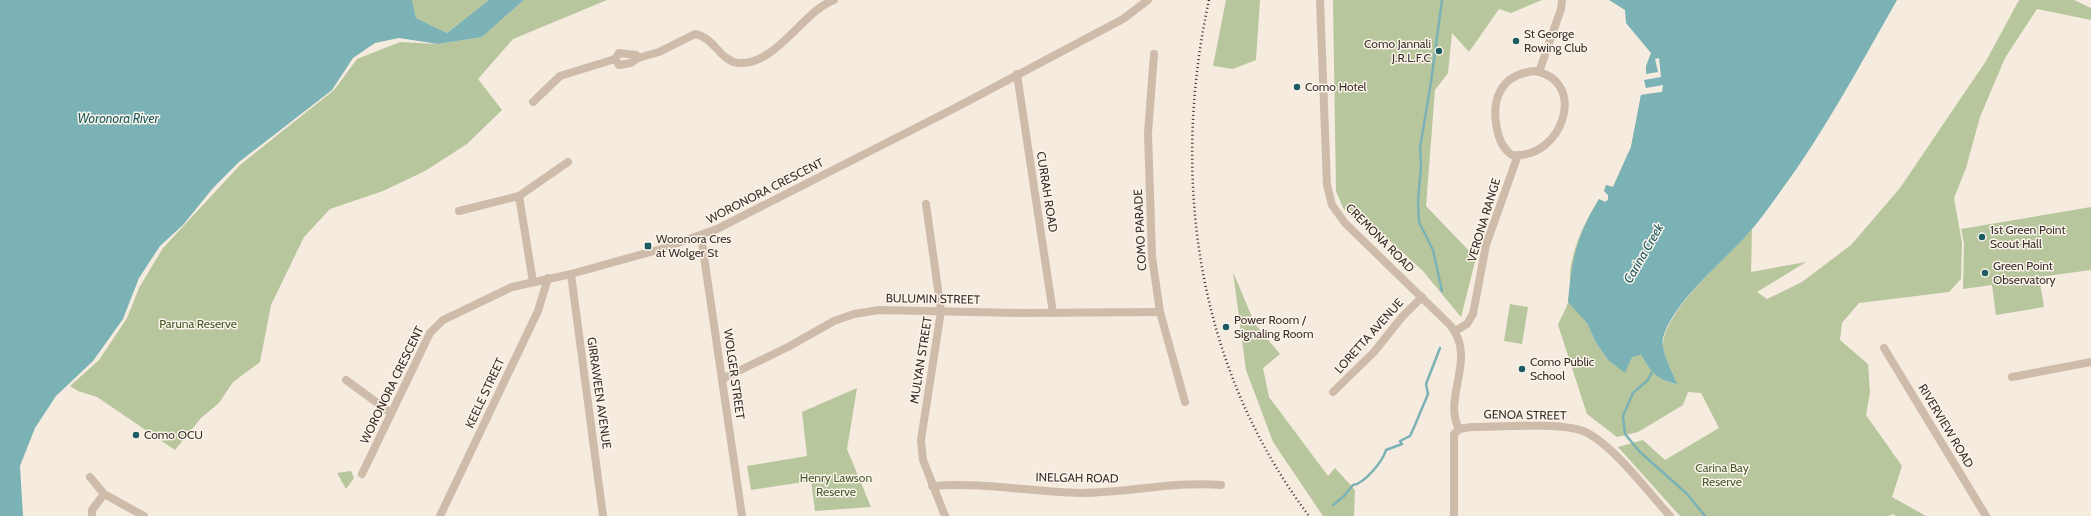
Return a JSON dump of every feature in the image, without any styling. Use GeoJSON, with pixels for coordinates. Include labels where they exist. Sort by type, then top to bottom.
{"type":"FeatureCollection","features":[{"type":"Feature","properties":{"kind":"street"},"geometry":{"type":"LineString","coordinates":[[615,59],[619,65],[625,65],[638,60],[638,58],[659,52],[696,34],[708,40],[730,61],[737,63],[753,60],[779,45],[820,8],[834,0]]}},
{"type":"Feature","properties":{"kind":"street","name":"WORONORA CRESCENT"},"geometry":{"type":"LineString","coordinates":[[362,474],[434,327],[443,320],[495,294],[548,278],[571,274],[701,236],[1123,19],[1148,0]]}},
{"type":"Feature","properties":{"kind":"street","name":"CREMONA ROAD"},"geometry":{"type":"LineString","coordinates":[[1320,0],[1327,185],[1332,205],[1345,223],[1455,331]]}},
{"type":"Feature","properties":{"kind":"street"},"geometry":{"type":"LineString","coordinates":[[1539,72],[1561,8],[1562,0]]}},
{"type":"Feature","properties":{"kind":"street"},"geometry":{"type":"LineString","coordinates":[[533,102],[560,76],[615,59],[619,54],[636,55],[638,58]]}},
{"type":"Feature","properties":{"kind":"street","name":"COMO PARADE"},"geometry":{"type":"LineString","coordinates":[[1154,54],[1148,133],[1152,257],[1160,312],[1185,402]]}},
{"type":"Feature","properties":{"kind":"street"},"geometry":{"type":"LineString","coordinates":[[1525,72],[1539,72],[1551,78],[1560,89],[1564,102],[1564,118],[1557,133],[1552,139],[1540,148],[1518,155],[1508,152],[1500,140],[1495,117],[1495,103],[1501,88],[1513,78],[1525,72]]}},
{"type":"Feature","properties":{"kind":"street","name":"CURRAH ROAD"},"geometry":{"type":"LineString","coordinates":[[1017,74],[1053,313]]}},
{"type":"Feature","properties":{"kind":"street","name":"VERONA RANGE"},"geometry":{"type":"LineString","coordinates":[[1455,331],[1467,324],[1473,314],[1486,245],[1518,155]]}},
{"type":"Feature","properties":{"kind":"street"},"geometry":{"type":"LineString","coordinates":[[459,211],[519,196],[568,162]]}},
{"type":"Feature","properties":{"kind":"street"},"geometry":{"type":"LineString","coordinates":[[519,196],[533,282]]}},
{"type":"Feature","properties":{"kind":"street","name":"MULYAN STREET"},"geometry":{"type":"LineString","coordinates":[[926,204],[941,311],[921,440],[923,460],[945,516]]}},
{"type":"Feature","properties":{"kind":"street","name":"WOLGER STREET"},"geometry":{"type":"LineString","coordinates":[[701,236],[742,516]]}},
{"type":"Feature","properties":{"kind":"street","name":"GIRRAWEEN AVENUE"},"geometry":{"type":"LineString","coordinates":[[571,274],[604,516]]}},
{"type":"Feature","properties":{"kind":"street","name":"KEELE STREET"},"geometry":{"type":"LineString","coordinates":[[440,516],[538,311],[548,278]]}},
{"type":"Feature","properties":{"kind":"street","name":"LORETTA AVENUE"},"geometry":{"type":"LineString","coordinates":[[1333,392],[1374,352],[1402,317],[1422,297]]}},
{"type":"Feature","properties":{"kind":"street","name":"BULUMIN STREET"},"geometry":{"type":"LineString","coordinates":[[722,379],[834,321],[854,314],[878,310],[1053,313],[1160,312]]}},
{"type":"Feature","properties":{"kind":"street"},"geometry":{"type":"LineString","coordinates":[[1454,516],[1454,434],[1459,429],[1455,414],[1462,353],[1455,331]]}},
{"type":"Feature","properties":{"kind":"street","name":"RIVERVIEW ROAD"},"geometry":{"type":"LineString","coordinates":[[1884,348],[1986,516]]}},
{"type":"Feature","properties":{"kind":"street"},"geometry":{"type":"LineString","coordinates":[[2012,377],[2091,362]]}},
{"type":"Feature","properties":{"kind":"street"},"geometry":{"type":"LineString","coordinates":[[346,380],[391,413]]}},
{"type":"Feature","properties":{"kind":"street","name":"GENOA STREET"},"geometry":{"type":"LineString","coordinates":[[1459,429],[1471,427],[1572,428],[1594,436],[1609,448],[1670,516]]}},
{"type":"Feature","properties":{"kind":"street"},"geometry":{"type":"LineString","coordinates":[[90,477],[104,494],[144,516]]}},
{"type":"Feature","properties":{"kind":"street","name":"INELGAH ROAD"},"geometry":{"type":"LineString","coordinates":[[932,486],[961,484],[1087,493],[1116,492],[1180,484],[1221,485]]}},
{"type":"Feature","properties":{"kind":"street"},"geometry":{"type":"LineString","coordinates":[[92,516],[92,510],[104,494]]}},
{"type":"Feature","properties":{"kind":"green space"},"geometry":{"type":"Polygon","coordinates":[[[412,0],[489,0],[447,33],[416,18],[412,0]]]}},
{"type":"Feature","properties":{"kind":"green space","name":"Paruna Reserve"},"geometry":{"type":"Polygon","coordinates":[[[524,0],[607,0],[513,39],[478,79],[502,110],[467,144],[425,171],[383,191],[330,209],[304,237],[271,305],[260,362],[233,382],[219,403],[201,418],[175,450],[97,397],[78,391],[70,386],[99,360],[127,318],[139,288],[163,248],[240,165],[334,90],[357,59],[400,42],[438,44],[482,37],[524,0]]]}},
{"type":"Feature","properties":{"kind":"green space"},"geometry":{"type":"Polygon","coordinates":[[[1226,0],[1260,0],[1256,60],[1233,69],[1213,66],[1226,0]]]}},
{"type":"Feature","properties":{"kind":"green space"},"geometry":{"type":"Polygon","coordinates":[[[1333,0],[1542,0],[1511,13],[1499,9],[1469,52],[1452,33],[1448,73],[1435,90],[1426,206],[1476,258],[1461,317],[1422,270],[1369,222],[1353,218],[1343,208],[1336,191],[1333,0]]]}},
{"type":"Feature","properties":{"kind":"green space","name":"Carina Bay Reserve"},"geometry":{"type":"Polygon","coordinates":[[[2019,0],[2074,0],[2091,8],[2091,20],[2037,9],[2005,58],[1980,117],[1966,168],[1954,198],[1962,243],[1961,279],[1949,292],[1859,303],[1842,323],[1840,340],[1868,364],[1870,392],[1866,415],[1902,466],[1892,497],[1926,516],[1895,516],[1894,514],[1888,516],[1680,516],[1618,447],[1643,440],[1665,460],[1719,428],[1701,393],[1688,392],[1683,405],[1638,432],[1617,437],[1587,414],[1558,325],[1568,302],[1571,265],[1579,239],[1599,199],[1605,202],[1608,200],[1608,195],[1604,191],[1606,185],[1613,187],[1631,147],[1641,95],[1660,92],[1587,323],[1596,343],[1608,360],[1641,355],[1655,374],[1664,380],[1676,384],[1663,349],[1666,331],[1674,316],[1700,284],[1752,229],[1751,272],[1806,262],[1757,292],[1767,299],[1802,282],[1851,245],[1900,188],[1986,61],[2019,0]]]}},
{"type":"Feature","properties":{"kind":"green space"},"geometry":{"type":"Polygon","coordinates":[[[2091,207],[2091,270],[2039,277],[2044,307],[1996,315],[1992,285],[1963,289],[1964,243],[1961,229],[2091,207]]]}},
{"type":"Feature","properties":{"kind":"green space"},"geometry":{"type":"Polygon","coordinates":[[[1233,272],[1255,324],[1280,354],[1263,368],[1269,397],[1328,476],[1335,468],[1355,490],[1354,516],[1323,516],[1273,442],[1246,370],[1233,272]]]}},
{"type":"Feature","properties":{"kind":"green space"},"geometry":{"type":"Polygon","coordinates":[[[1510,304],[1528,307],[1522,344],[1504,341],[1510,304]]]}},
{"type":"Feature","properties":{"kind":"green space","name":"Henry Lawson Reserve"},"geometry":{"type":"Polygon","coordinates":[[[857,388],[847,449],[871,507],[815,511],[811,481],[751,490],[747,466],[807,456],[802,412],[857,388]]]}},
{"type":"Feature","properties":{"kind":"green space"},"geometry":{"type":"Polygon","coordinates":[[[351,471],[354,478],[346,489],[337,473],[351,471]]]}},
{"type":"Feature","properties":{"kind":"water","name":"Woronora River"},"geometry":{"type":"Polygon","coordinates":[[[0,0],[412,0],[416,18],[447,33],[489,0],[524,0],[482,37],[438,44],[399,38],[375,43],[353,58],[332,90],[239,162],[213,188],[183,225],[160,246],[139,278],[123,319],[93,361],[56,396],[35,428],[20,466],[23,516],[0,516],[0,0]]]}},
{"type":"Feature","properties":{"kind":"water"},"geometry":{"type":"Polygon","coordinates":[[[1609,0],[1897,0],[1842,98],[1768,209],[1745,237],[1698,284],[1676,312],[1668,325],[1663,338],[1663,349],[1677,384],[1659,378],[1648,366],[1641,355],[1632,357],[1625,373],[1608,360],[1596,343],[1587,323],[1568,302],[1571,273],[1580,237],[1599,199],[1605,202],[1608,200],[1608,195],[1604,191],[1606,185],[1613,187],[1631,147],[1641,95],[1662,92],[1663,85],[1646,88],[1644,80],[1661,77],[1659,58],[1655,59],[1658,72],[1646,74],[1646,66],[1651,53],[1626,23],[1625,10],[1609,0]]]}},
{"type":"Feature","properties":{"kind":"waterway"},"geometry":{"type":"LineString","coordinates":[[1442,0],[1420,148],[1421,166],[1418,201],[1419,222],[1433,250],[1442,291]]}},
{"type":"Feature","properties":{"kind":"waterway"},"geometry":{"type":"LineString","coordinates":[[1333,505],[1344,496],[1353,485],[1362,481],[1372,471],[1381,460],[1386,450],[1402,444],[1400,441],[1410,436],[1428,394],[1426,384],[1440,348]]}},
{"type":"Feature","properties":{"kind":"waterway","name":"Carina Creek"},"geometry":{"type":"LineString","coordinates":[[1653,370],[1648,380],[1633,393],[1623,416],[1625,434],[1640,452],[1687,494],[1705,516]]}},
{"type":"Feature","properties":{"kind":"railway"},"geometry":{"type":"LineString","coordinates":[[1209,0],[1198,68],[1192,136],[1194,203],[1202,270],[1218,335],[1241,398],[1271,458],[1309,516]]}},
{"type":"Feature","properties":{"kind":"place","name":"St George Rowing Club"},"geometry":{"type":"Point","coordinates":[1516,41]}},
{"type":"Feature","properties":{"kind":"place","name":"Como Jannali J.R.L.F.C"},"geometry":{"type":"Point","coordinates":[1439,51]}},
{"type":"Feature","properties":{"kind":"place","name":"Como Hotel"},"geometry":{"type":"Point","coordinates":[1297,87]}},
{"type":"Feature","properties":{"kind":"place","name":"1st Green Point Scout Hall"},"geometry":{"type":"Point","coordinates":[1982,237]}},
{"type":"Feature","properties":{"kind":"place","name":"Woronora Cres at Wolger St"},"geometry":{"type":"Point","coordinates":[648,246]}},
{"type":"Feature","properties":{"kind":"place","name":"Green Point Observatory"},"geometry":{"type":"Point","coordinates":[1985,273]}},
{"type":"Feature","properties":{"kind":"place","name":"Power Room / Signaling Room"},"geometry":{"type":"Point","coordinates":[1226,327]}},
{"type":"Feature","properties":{"kind":"place","name":"Como Public School"},"geometry":{"type":"Point","coordinates":[1522,369]}},
{"type":"Feature","properties":{"kind":"place","name":"Como OCU"},"geometry":{"type":"Point","coordinates":[136,435]}}]}
